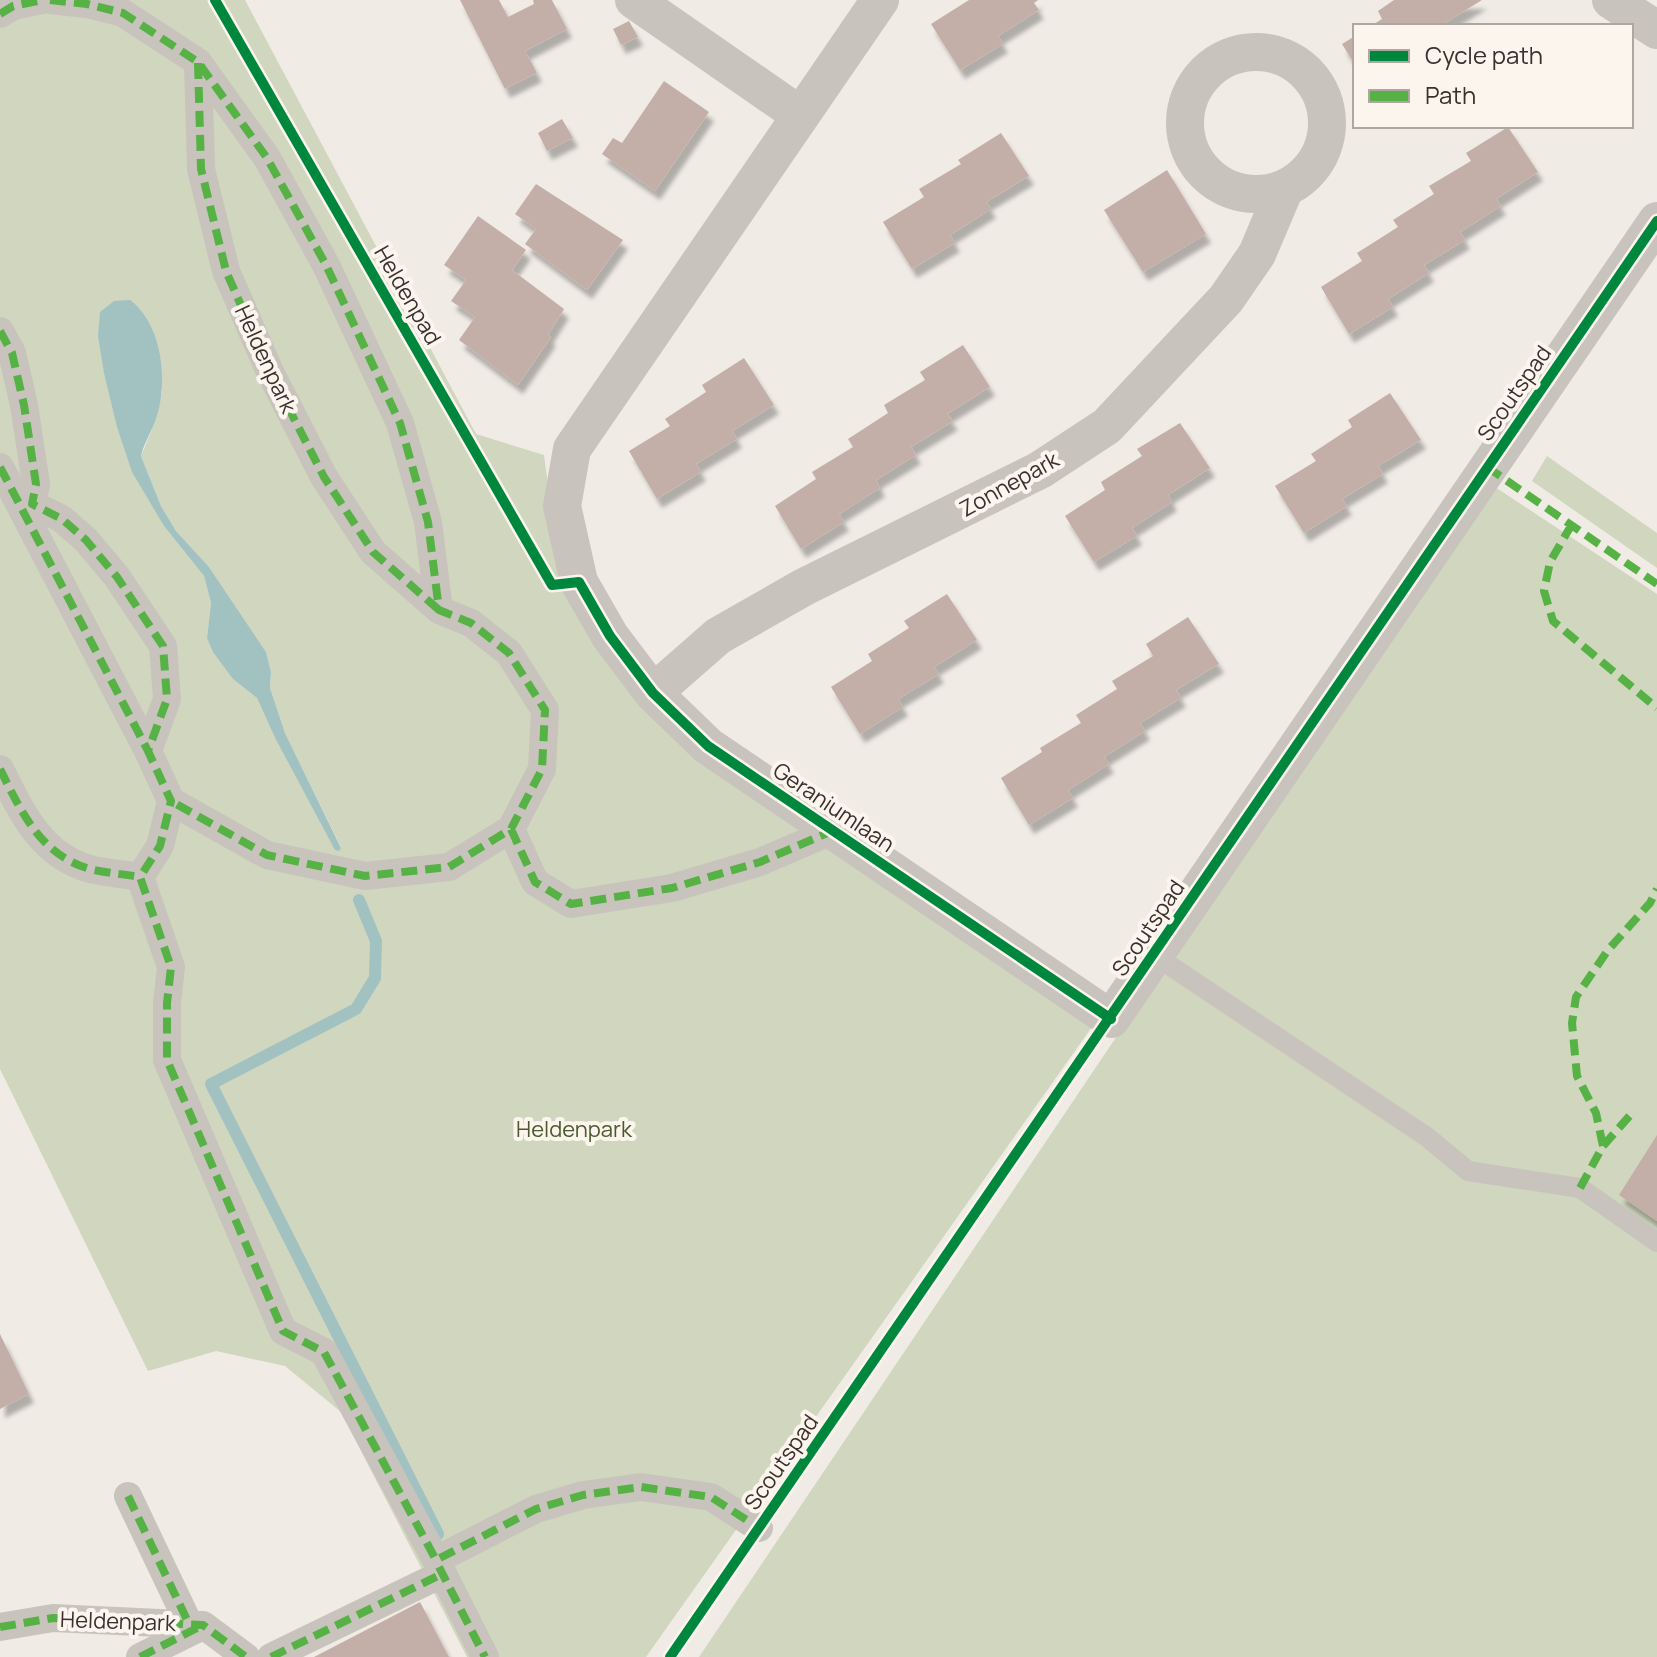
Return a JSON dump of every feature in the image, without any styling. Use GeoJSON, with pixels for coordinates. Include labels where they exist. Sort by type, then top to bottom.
{"type":"FeatureCollection","features":[{"type":"Feature","properties":{"kind":"street"},"geometry":{"type":"LineString","coordinates":[[8,7],[42,0]]}},
{"type":"Feature","properties":{"kind":"street"},"geometry":{"type":"LineString","coordinates":[[50,0],[124,7],[198,62],[267,158],[326,265],[400,423],[428,522],[439,610]]}},
{"type":"Feature","properties":{"kind":"street"},"geometry":{"type":"LineString","coordinates":[[634,0],[800,115]]}},
{"type":"Feature","properties":{"kind":"street","name":"Geraniumlaan"},"geometry":{"type":"LineString","coordinates":[[880,0],[572,449],[562,506],[579,582],[610,636],[653,693],[708,746],[1111,1019]]}},
{"type":"Feature","properties":{"kind":"street"},"geometry":{"type":"LineString","coordinates":[[1611,0],[1657,30]]}},
{"type":"Feature","properties":{"kind":"street","name":"Heldenpark"},"geometry":{"type":"LineString","coordinates":[[198,62],[201,169],[226,271],[263,357],[324,477],[373,552],[439,610],[471,623],[509,653],[545,710],[542,769],[511,829]]}},
{"type":"Feature","properties":{"kind":"street","name":"Zonnepark"},"geometry":{"type":"LineString","coordinates":[[653,693],[718,636],[804,587],[1040,470],[1107,426],[1226,299],[1257,254],[1285,188]]}},
{"type":"Feature","properties":{"kind":"street","name":"Scoutspad"},"geometry":{"type":"LineString","coordinates":[[1111,1019],[1657,221]]}},
{"type":"Feature","properties":{"kind":"street"},"geometry":{"type":"LineString","coordinates":[[0,331],[12,353],[24,405],[36,484],[32,504],[62,519],[86,540],[117,577],[163,646],[167,699],[148,751]]}},
{"type":"Feature","properties":{"kind":"street"},"geometry":{"type":"LineString","coordinates":[[0,467],[171,801],[267,855],[365,876],[449,867],[511,829],[535,882],[571,904],[672,888],[760,862],[832,831]]}},
{"type":"Feature","properties":{"kind":"street"},"geometry":{"type":"LineString","coordinates":[[0,769],[30,828],[57,855],[88,868],[140,877]]}},
{"type":"Feature","properties":{"kind":"street"},"geometry":{"type":"LineString","coordinates":[[140,877],[160,846],[171,801]]}},
{"type":"Feature","properties":{"kind":"street"},"geometry":{"type":"LineString","coordinates":[[140,877],[171,967],[167,1003],[167,1060],[276,1316],[283,1331],[324,1352],[485,1657]]}},
{"type":"Feature","properties":{"kind":"street"},"geometry":{"type":"LineString","coordinates":[[271,1657],[439,1567],[536,1509],[583,1495],[641,1487],[711,1497],[759,1528]]}},
{"type":"Feature","properties":{"kind":"street","name":"Heldenpark"},"geometry":{"type":"LineString","coordinates":[[128,1496],[196,1625],[246,1657]]}},
{"type":"Feature","properties":{"kind":"street","name":"Heldenpark"},"geometry":{"type":"LineString","coordinates":[[0,1627],[53,1618],[196,1625]]}},
{"type":"Feature","properties":{"kind":"street","name":"Heldenpark"},"geometry":{"type":"LineString","coordinates":[[140,1657],[196,1625]]}},
{"type":"Feature","properties":{"kind":"lane"},"geometry":{"type":"LineString","coordinates":[[1154,955],[1427,1137],[1468,1171],[1580,1188],[1657,1242]]}},
{"type":"Feature","properties":{"kind":"green space","name":"Heldenpark"},"geometry":{"type":"Polygon","coordinates":[[[0,0],[245,0],[476,434],[544,455],[551,508],[603,648],[1094,1024],[646,1657],[467,1657],[341,1412],[285,1366],[216,1351],[148,1371],[0,1069],[0,0]],[[100,312],[152,502],[164,526],[204,576],[211,603],[207,638],[233,679],[257,698],[275,738],[335,849],[339,850],[341,847],[285,733],[270,688],[271,672],[266,652],[209,567],[176,531],[161,506],[141,456],[157,417],[162,390],[100,312]]]}},
{"type":"Feature","properties":{"kind":"green space"},"geometry":{"type":"Polygon","coordinates":[[[1547,456],[1657,533],[1657,568],[1532,481],[1547,456]]]}},
{"type":"Feature","properties":{"kind":"green space"},"geometry":{"type":"Polygon","coordinates":[[[1489,483],[1657,594],[1657,1657],[699,1657],[1489,483]]]}},
{"type":"Feature","properties":{"kind":"water"},"geometry":{"type":"Polygon","coordinates":[[[130,300],[141,310],[156,337],[162,369],[157,416],[141,456],[161,506],[176,531],[209,567],[266,652],[271,672],[270,688],[285,733],[341,848],[339,851],[335,850],[257,698],[233,679],[213,652],[207,638],[211,603],[204,576],[164,526],[132,472],[117,427],[98,336],[100,312],[114,301],[130,300]]]}},
{"type":"Feature","properties":{"kind":"building"},"geometry":{"type":"Polygon","coordinates":[[[460,0],[499,0],[508,17],[534,4],[533,0],[552,0],[567,29],[525,51],[537,73],[505,89],[460,0]]]}},
{"type":"Feature","properties":{"kind":"building"},"geometry":{"type":"Polygon","coordinates":[[[969,0],[1038,0],[1034,3],[1039,10],[998,36],[1003,44],[960,70],[931,24],[969,0]]]}},
{"type":"Feature","properties":{"kind":"building"},"geometry":{"type":"Polygon","coordinates":[[[1394,0],[1482,0],[1445,24],[1374,24],[1382,19],[1378,11],[1394,0]]]}},
{"type":"Feature","properties":{"kind":"building"},"geometry":{"type":"Polygon","coordinates":[[[629,21],[638,37],[621,45],[613,29],[629,21]]]}},
{"type":"Feature","properties":{"kind":"building"},"geometry":{"type":"Polygon","coordinates":[[[1353,37],[1353,62],[1342,44],[1353,37]]]}},
{"type":"Feature","properties":{"kind":"building"},"geometry":{"type":"Polygon","coordinates":[[[664,81],[709,112],[655,191],[602,154],[613,138],[622,143],[664,81]]]}},
{"type":"Feature","properties":{"kind":"building"},"geometry":{"type":"Polygon","coordinates":[[[562,119],[573,138],[547,151],[538,133],[562,119]]]}},
{"type":"Feature","properties":{"kind":"building"},"geometry":{"type":"Polygon","coordinates":[[[1509,128],[1538,172],[1496,199],[1501,206],[1460,232],[1465,240],[1424,265],[1429,273],[1388,299],[1393,307],[1349,334],[1321,287],[1362,261],[1357,253],[1398,227],[1393,220],[1434,194],[1429,186],[1471,161],[1466,153],[1509,128]]]}},
{"type":"Feature","properties":{"kind":"building"},"geometry":{"type":"Polygon","coordinates":[[[1001,133],[1029,176],[986,202],[991,209],[950,235],[955,243],[912,269],[883,222],[924,197],[919,189],[961,164],[958,160],[1001,133]]]}},
{"type":"Feature","properties":{"kind":"building"},"geometry":{"type":"Polygon","coordinates":[[[1167,170],[1206,234],[1143,272],[1104,210],[1167,170]]]}},
{"type":"Feature","properties":{"kind":"building"},"geometry":{"type":"Polygon","coordinates":[[[536,184],[623,240],[587,290],[525,244],[536,229],[515,214],[536,184]]]}},
{"type":"Feature","properties":{"kind":"building"},"geometry":{"type":"Polygon","coordinates":[[[478,216],[526,250],[512,270],[564,309],[548,335],[551,337],[518,385],[459,340],[475,317],[451,301],[466,280],[444,265],[478,216]]]}},
{"type":"Feature","properties":{"kind":"building"},"geometry":{"type":"Polygon","coordinates":[[[963,345],[990,387],[947,414],[953,421],[911,447],[916,455],[876,480],[880,488],[839,514],[844,522],[801,549],[775,506],[816,479],[812,472],[853,447],[848,439],[888,413],[884,405],[925,380],[920,372],[963,345]]]}},
{"type":"Feature","properties":{"kind":"building"},"geometry":{"type":"Polygon","coordinates":[[[744,358],[774,405],[732,431],[737,439],[696,464],[701,472],[657,499],[629,451],[670,426],[665,419],[706,392],[702,385],[744,358]]]}},
{"type":"Feature","properties":{"kind":"building"},"geometry":{"type":"Polygon","coordinates":[[[1390,393],[1421,440],[1378,466],[1383,474],[1342,499],[1347,506],[1304,533],[1275,486],[1316,461],[1311,454],[1352,427],[1348,420],[1390,393]]]}},
{"type":"Feature","properties":{"kind":"building"},"geometry":{"type":"Polygon","coordinates":[[[1180,423],[1210,468],[1168,495],[1172,502],[1132,528],[1137,536],[1094,562],[1065,516],[1105,490],[1101,482],[1142,456],[1137,449],[1180,423]]]}},
{"type":"Feature","properties":{"kind":"building"},"geometry":{"type":"Polygon","coordinates":[[[947,594],[977,640],[934,667],[939,674],[898,699],[903,707],[860,734],[831,687],[872,661],[868,654],[909,628],[904,621],[947,594]]]}},
{"type":"Feature","properties":{"kind":"building"},"geometry":{"type":"Polygon","coordinates":[[[1188,617],[1219,664],[1176,690],[1181,698],[1140,723],[1145,731],[1104,757],[1109,764],[1068,790],[1073,798],[1029,825],[1001,778],[1042,752],[1040,748],[1081,723],[1076,715],[1117,689],[1112,681],[1153,656],[1146,644],[1188,617]]]}},
{"type":"Feature","properties":{"kind":"building"},"geometry":{"type":"Polygon","coordinates":[[[1657,1135],[1657,1221],[1619,1195],[1657,1135]]]}},
{"type":"Feature","properties":{"kind":"building"},"geometry":{"type":"Polygon","coordinates":[[[0,1334],[29,1394],[0,1409],[0,1334]]]}},
{"type":"Feature","properties":{"kind":"building"},"geometry":{"type":"Polygon","coordinates":[[[420,1602],[449,1657],[314,1657],[420,1602]]]}},
{"type":"Feature","properties":{"kind":"waterway"},"geometry":{"type":"LineString","coordinates":[[359,900],[376,941],[375,978],[356,1009],[211,1084],[438,1534]]}},
{"type":"Feature","properties":{"kind":"marked path"},"geometry":{"type":"LineString","coordinates":[[0,14],[13,6],[42,0]]}},
{"type":"Feature","properties":{"kind":"marked path"},"geometry":{"type":"LineString","coordinates":[[50,0],[87,4],[123,13],[198,62],[267,158],[326,265],[400,423],[428,522],[439,610],[471,623],[509,653],[545,710],[542,769],[511,829],[449,867],[365,876],[267,855],[171,801]]}},
{"type":"Feature","properties":{"kind":"marked path"},"geometry":{"type":"LineString","coordinates":[[198,63],[201,169],[226,271],[270,372],[324,477],[373,552],[439,610]]}},
{"type":"Feature","properties":{"kind":"marked path"},"geometry":{"type":"LineString","coordinates":[[0,331],[12,353],[24,405],[36,484],[32,504],[62,519],[86,540],[117,577],[163,646],[167,699],[148,751],[171,801],[160,846],[140,877],[171,967],[167,1003],[167,1060],[283,1331],[324,1352],[436,1560],[536,1509],[583,1495],[641,1487],[711,1497],[759,1528]]}},
{"type":"Feature","properties":{"kind":"marked path"},"geometry":{"type":"LineString","coordinates":[[0,467],[148,751]]}},
{"type":"Feature","properties":{"kind":"marked path"},"geometry":{"type":"LineString","coordinates":[[1487,467],[1657,584]]}},
{"type":"Feature","properties":{"kind":"marked path"},"geometry":{"type":"LineString","coordinates":[[1572,524],[1550,562],[1544,591],[1553,621],[1657,708]]}},
{"type":"Feature","properties":{"kind":"marked path"},"geometry":{"type":"LineString","coordinates":[[0,769],[34,830],[58,853],[90,869],[140,877]]}},
{"type":"Feature","properties":{"kind":"marked path"},"geometry":{"type":"LineString","coordinates":[[511,829],[535,882],[571,904],[672,888],[760,862],[832,831]]}},
{"type":"Feature","properties":{"kind":"marked path"},"geometry":{"type":"LineString","coordinates":[[1580,1188],[1603,1146],[1596,1113],[1577,1076],[1572,1023],[1576,997],[1608,950],[1650,903],[1657,889]]}},
{"type":"Feature","properties":{"kind":"marked path"},"geometry":{"type":"LineString","coordinates":[[1603,1146],[1633,1112]]}},
{"type":"Feature","properties":{"kind":"marked path"},"geometry":{"type":"LineString","coordinates":[[128,1496],[189,1624]]}},
{"type":"Feature","properties":{"kind":"marked path"},"geometry":{"type":"LineString","coordinates":[[439,1567],[485,1657]]}},
{"type":"Feature","properties":{"kind":"marked path"},"geometry":{"type":"LineString","coordinates":[[271,1657],[442,1574]]}},
{"type":"Feature","properties":{"kind":"marked path"},"geometry":{"type":"LineString","coordinates":[[0,1627],[53,1618],[203,1625],[246,1657]]}},
{"type":"Feature","properties":{"kind":"marked path"},"geometry":{"type":"LineString","coordinates":[[140,1657],[203,1625]]}},
{"type":"Feature","properties":{"kind":"cycle path","name":"Heldenpad"},"geometry":{"type":"LineString","coordinates":[[215,0],[552,585],[579,582],[610,636],[653,693],[708,746],[1111,1019]]}},
{"type":"Feature","properties":{"kind":"cycle path"},"geometry":{"type":"LineString","coordinates":[[670,1657],[1657,221]]}}]}
